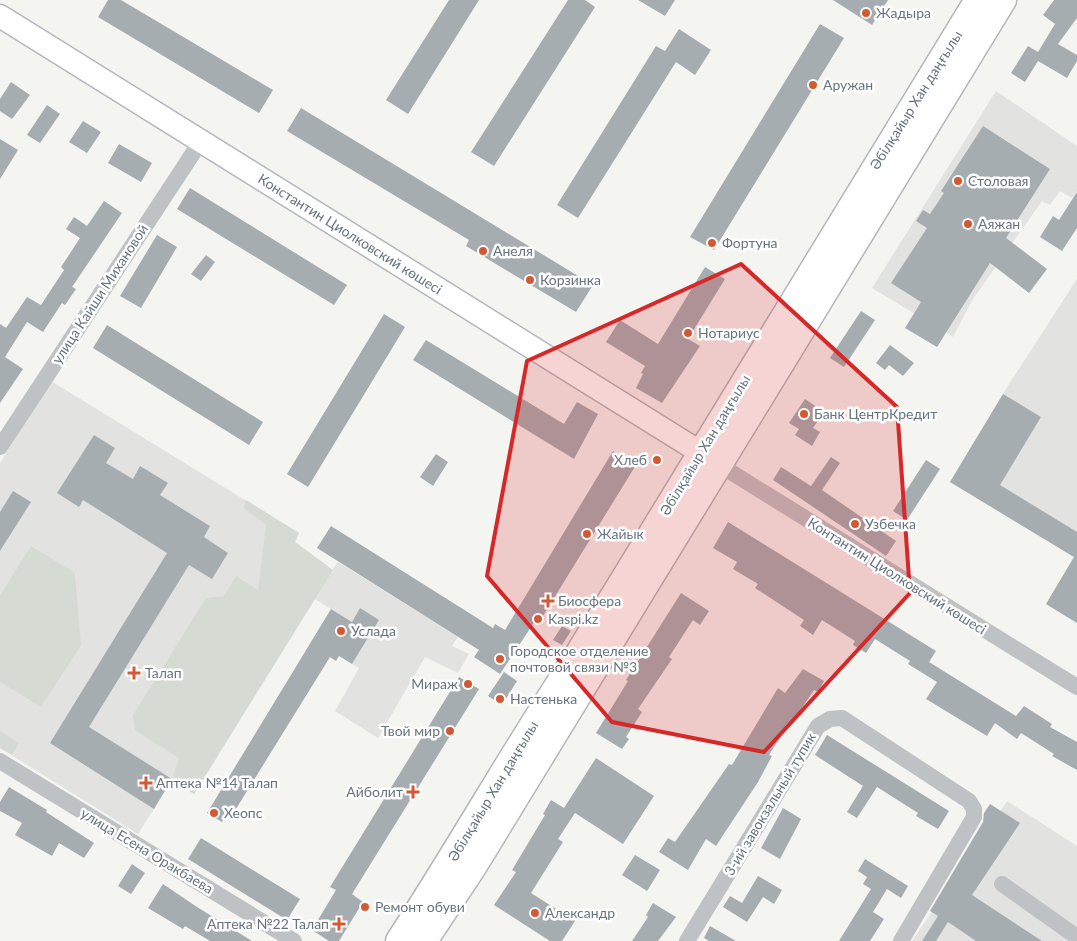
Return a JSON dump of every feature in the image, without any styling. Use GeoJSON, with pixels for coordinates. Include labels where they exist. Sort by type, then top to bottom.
{"type":"FeatureCollection","features":[{"type":"Feature","properties":{"kind":"main road","name":"Әбілқайыр Хан даңғылы"},"geometry":{"type":"LineString","coordinates":[[424,941],[473,867],[709,458],[978,0]]}},
{"type":"Feature","properties":{"kind":"main road","name":"Әбілқайыр Хан даңғылы"},"geometry":{"type":"LineString","coordinates":[[399,941],[456,853],[539,714],[709,458],[1003,0]]}},
{"type":"Feature","properties":{"kind":"street","name":"Константин Циолковский көшесі"},"geometry":{"type":"LineString","coordinates":[[0,16],[709,458]]}},
{"type":"Feature","properties":{"kind":"street","name":"улица Кайши Михановой"},"geometry":{"type":"LineString","coordinates":[[0,447],[201,141]]}},
{"type":"Feature","properties":{"kind":"street","name":"Контантин Циолковский көшесі"},"geometry":{"type":"LineString","coordinates":[[709,458],[1077,687]]}},
{"type":"Feature","properties":{"kind":"street","name":"3-ий завокзальный тупик"},"geometry":{"type":"LineString","coordinates":[[687,941],[818,726],[830,719],[842,718],[969,801],[974,809],[974,817],[901,941]]}},
{"type":"Feature","properties":{"kind":"street","name":"улица Есена Оракбаева"},"geometry":{"type":"LineString","coordinates":[[0,761],[294,941]]}},
{"type":"Feature","properties":{"kind":"street"},"geometry":{"type":"LineString","coordinates":[[1002,884],[1077,937]]}},
{"type":"Feature","properties":{"kind":"highlighted area"},"geometry":{"type":"Polygon","coordinates":[[[741,264],[897,407],[910,593],[764,752],[612,722],[487,576],[527,361],[741,264]]]}},
{"type":"Feature","properties":{"kind":"shaded area","name":"Аяжан"},"geometry":{"type":"Polygon","coordinates":[[[996,91],[1077,146],[1077,191],[1072,198],[1060,191],[1050,205],[1042,201],[973,299],[953,337],[872,288],[996,91]]]}},
{"type":"Feature","properties":{"kind":"shaded area"},"geometry":{"type":"Polygon","coordinates":[[[1077,279],[1077,623],[1046,604],[1074,557],[950,482],[1004,392],[1077,279]]]}},
{"type":"Feature","properties":{"kind":"shaded area","name":"Талап"},"geometry":{"type":"Polygon","coordinates":[[[51,381],[299,533],[295,542],[332,570],[338,562],[458,637],[452,646],[469,654],[458,673],[425,657],[378,738],[335,711],[359,668],[352,664],[379,620],[360,608],[352,622],[315,599],[194,794],[172,780],[138,834],[0,748],[0,463],[51,381]]]}},
{"type":"Feature","properties":{"kind":"shaded area"},"geometry":{"type":"Polygon","coordinates":[[[246,500],[299,533],[295,542],[333,570],[194,794],[172,779],[179,758],[135,730],[133,715],[206,598],[224,596],[236,576],[258,590],[266,525],[244,508],[246,500]]]}},
{"type":"Feature","properties":{"kind":"shaded area"},"geometry":{"type":"Polygon","coordinates":[[[31,546],[75,573],[81,645],[41,707],[0,682],[0,595],[31,546]]]}},
{"type":"Feature","properties":{"kind":"shaded area"},"geometry":{"type":"Polygon","coordinates":[[[0,731],[19,743],[12,755],[0,748],[0,731]]]}},
{"type":"Feature","properties":{"kind":"shaded area"},"geometry":{"type":"Polygon","coordinates":[[[1007,801],[1077,846],[1077,941],[912,941],[1007,801]]]}},
{"type":"Feature","properties":{"kind":"building"},"geometry":{"type":"Polygon","coordinates":[[[108,0],[121,0],[273,90],[259,113],[98,17],[108,0]]]}},
{"type":"Feature","properties":{"kind":"building"},"geometry":{"type":"Polygon","coordinates":[[[449,0],[479,0],[408,114],[386,100],[449,0]]]}},
{"type":"Feature","properties":{"kind":"building"},"geometry":{"type":"Polygon","coordinates":[[[568,0],[585,0],[595,7],[494,166],[471,152],[568,0]]]}},
{"type":"Feature","properties":{"kind":"building"},"geometry":{"type":"Polygon","coordinates":[[[638,0],[675,0],[665,16],[638,0]]]}},
{"type":"Feature","properties":{"kind":"building","name":"Жадыра"},"geometry":{"type":"Polygon","coordinates":[[[833,0],[888,0],[872,25],[833,0]]]}},
{"type":"Feature","properties":{"kind":"building"},"geometry":{"type":"Polygon","coordinates":[[[1054,0],[1077,0],[1077,18],[1058,44],[1077,55],[1077,61],[1067,78],[1038,61],[1025,82],[1011,73],[1028,46],[1038,52],[1055,24],[1043,15],[1054,0]]]}},
{"type":"Feature","properties":{"kind":"building"},"geometry":{"type":"Polygon","coordinates":[[[820,24],[844,38],[714,250],[690,237],[820,24]]]}},
{"type":"Feature","properties":{"kind":"building"},"geometry":{"type":"Polygon","coordinates":[[[679,29],[711,50],[695,75],[676,62],[578,218],[557,205],[656,46],[665,51],[679,29]]]}},
{"type":"Feature","properties":{"kind":"building"},"geometry":{"type":"Polygon","coordinates":[[[11,82],[30,95],[12,119],[0,111],[0,99],[11,82]]]}},
{"type":"Feature","properties":{"kind":"building"},"geometry":{"type":"Polygon","coordinates":[[[47,105],[60,114],[40,143],[27,135],[47,105]]]}},
{"type":"Feature","properties":{"kind":"building"},"geometry":{"type":"Polygon","coordinates":[[[301,108],[593,285],[576,312],[466,246],[469,240],[287,131],[301,108]]]}},
{"type":"Feature","properties":{"kind":"building"},"geometry":{"type":"Polygon","coordinates":[[[83,121],[101,132],[87,153],[69,142],[83,121]]]}},
{"type":"Feature","properties":{"kind":"building","name":"Аяжан"},"geometry":{"type":"Polygon","coordinates":[[[983,126],[1050,169],[1006,238],[1047,269],[1029,293],[990,263],[937,347],[905,328],[921,302],[891,283],[927,228],[916,221],[923,210],[930,214],[944,193],[941,191],[983,126]]]}},
{"type":"Feature","properties":{"kind":"building"},"geometry":{"type":"Polygon","coordinates":[[[0,139],[18,150],[0,179],[0,139]]]}},
{"type":"Feature","properties":{"kind":"building"},"geometry":{"type":"Polygon","coordinates":[[[119,144],[152,163],[141,182],[108,163],[119,144]]]}},
{"type":"Feature","properties":{"kind":"building"},"geometry":{"type":"Polygon","coordinates":[[[190,188],[347,285],[334,305],[177,209],[190,188]]]}},
{"type":"Feature","properties":{"kind":"building"},"geometry":{"type":"Polygon","coordinates":[[[1077,192],[1077,228],[1062,251],[1040,237],[1053,216],[1059,220],[1077,192]]]}},
{"type":"Feature","properties":{"kind":"building"},"geometry":{"type":"Polygon","coordinates":[[[104,201],[122,213],[72,287],[76,289],[65,305],[62,303],[43,332],[27,322],[5,357],[23,369],[0,403],[0,324],[6,328],[27,297],[41,305],[64,270],[61,267],[80,238],[66,229],[74,217],[87,226],[104,201]]]}},
{"type":"Feature","properties":{"kind":"building"},"geometry":{"type":"Polygon","coordinates":[[[157,235],[177,247],[141,308],[120,296],[157,235]]]}},
{"type":"Feature","properties":{"kind":"building"},"geometry":{"type":"Polygon","coordinates":[[[206,255],[215,262],[201,281],[191,274],[206,255]]]}},
{"type":"Feature","properties":{"kind":"building"},"geometry":{"type":"Polygon","coordinates":[[[705,267],[725,279],[688,339],[700,346],[662,403],[636,388],[645,366],[606,342],[620,320],[658,344],[705,267]]]}},
{"type":"Feature","properties":{"kind":"building"},"geometry":{"type":"Polygon","coordinates":[[[861,311],[875,320],[844,367],[830,358],[861,311]]]}},
{"type":"Feature","properties":{"kind":"building"},"geometry":{"type":"Polygon","coordinates":[[[384,314],[405,327],[308,487],[287,474],[384,314]]]}},
{"type":"Feature","properties":{"kind":"building"},"geometry":{"type":"Polygon","coordinates":[[[107,325],[263,422],[249,445],[93,348],[107,325]]]}},
{"type":"Feature","properties":{"kind":"building"},"geometry":{"type":"Polygon","coordinates":[[[426,340],[564,424],[577,402],[598,414],[574,459],[413,360],[426,340]]]}},
{"type":"Feature","properties":{"kind":"building"},"geometry":{"type":"Polygon","coordinates":[[[890,345],[914,363],[903,376],[889,365],[885,370],[876,363],[890,345]]]}},
{"type":"Feature","properties":{"kind":"building"},"geometry":{"type":"Polygon","coordinates":[[[1003,394],[1041,417],[1000,485],[1077,532],[1077,623],[1046,604],[1074,557],[950,482],[1003,394]]]}},
{"type":"Feature","properties":{"kind":"building"},"geometry":{"type":"Polygon","coordinates":[[[805,399],[824,412],[813,428],[820,432],[812,446],[795,435],[799,429],[789,423],[805,399]]]}},
{"type":"Feature","properties":{"kind":"building"},"geometry":{"type":"Polygon","coordinates":[[[94,435],[115,448],[106,463],[133,479],[140,466],[168,483],[160,495],[210,526],[204,537],[228,553],[212,579],[189,565],[89,727],[172,779],[154,809],[50,743],[167,553],[83,500],[79,507],[57,493],[94,435]]]}},
{"type":"Feature","properties":{"kind":"building"},"geometry":{"type":"Polygon","coordinates":[[[613,451],[636,465],[538,624],[535,621],[500,674],[474,657],[479,650],[317,548],[331,526],[493,628],[495,624],[505,630],[613,451]]]}},
{"type":"Feature","properties":{"kind":"building"},"geometry":{"type":"Polygon","coordinates":[[[436,454],[448,462],[433,486],[420,477],[436,454]]]}},
{"type":"Feature","properties":{"kind":"building"},"geometry":{"type":"Polygon","coordinates":[[[831,457],[840,463],[822,490],[896,541],[886,556],[773,480],[781,467],[811,486],[831,457]]]}},
{"type":"Feature","properties":{"kind":"building"},"geometry":{"type":"Polygon","coordinates":[[[926,460],[940,469],[907,520],[893,511],[926,460]]]}},
{"type":"Feature","properties":{"kind":"building"},"geometry":{"type":"Polygon","coordinates":[[[13,491],[31,502],[0,551],[0,512],[13,491]]]}},
{"type":"Feature","properties":{"kind":"building"},"geometry":{"type":"Polygon","coordinates":[[[728,522],[936,651],[929,662],[1016,716],[1024,706],[1052,724],[1050,727],[1077,742],[1077,770],[1052,756],[1054,754],[1021,733],[1017,739],[995,723],[987,736],[926,699],[937,682],[908,664],[910,661],[875,639],[866,653],[853,645],[855,641],[822,620],[813,635],[800,626],[804,620],[755,588],[758,584],[733,569],[737,562],[713,548],[728,522]]]}},
{"type":"Feature","properties":{"kind":"building"},"geometry":{"type":"Polygon","coordinates":[[[681,593],[709,611],[700,625],[693,620],[669,657],[672,659],[638,709],[642,712],[626,737],[629,739],[622,749],[596,733],[628,681],[626,680],[681,593]]]}},
{"type":"Feature","properties":{"kind":"building"},"geometry":{"type":"Polygon","coordinates":[[[360,608],[379,620],[352,664],[339,656],[336,661],[330,657],[231,817],[227,814],[222,822],[207,813],[331,609],[352,622],[360,608]]]}},
{"type":"Feature","properties":{"kind":"building"},"geometry":{"type":"Polygon","coordinates":[[[562,626],[571,631],[562,645],[553,640],[562,626]]]}},
{"type":"Feature","properties":{"kind":"building"},"geometry":{"type":"Polygon","coordinates":[[[803,669],[824,681],[818,692],[814,690],[793,721],[791,720],[769,755],[772,756],[758,782],[716,846],[706,839],[688,870],[659,852],[668,838],[675,842],[729,764],[732,765],[778,688],[785,693],[803,669]]]}},
{"type":"Feature","properties":{"kind":"building"},"geometry":{"type":"Polygon","coordinates":[[[504,672],[517,681],[502,705],[488,696],[504,672]]]}},
{"type":"Feature","properties":{"kind":"building"},"geometry":{"type":"Polygon","coordinates":[[[459,677],[479,689],[352,894],[363,902],[339,941],[329,941],[312,930],[336,890],[330,887],[459,677]]]}},
{"type":"Feature","properties":{"kind":"building"},"geometry":{"type":"Polygon","coordinates":[[[827,735],[949,811],[938,829],[916,816],[918,813],[877,787],[857,818],[847,812],[863,786],[815,755],[827,735]]]}},
{"type":"Feature","properties":{"kind":"building"},"geometry":{"type":"Polygon","coordinates":[[[596,758],[654,796],[623,844],[575,813],[558,839],[563,842],[531,893],[575,921],[562,941],[550,941],[494,905],[516,872],[512,870],[545,815],[543,814],[551,800],[564,808],[596,758]]]}},
{"type":"Feature","properties":{"kind":"building"},"geometry":{"type":"Polygon","coordinates":[[[9,787],[47,810],[46,812],[94,843],[84,858],[59,843],[52,856],[15,835],[22,823],[0,811],[0,802],[9,787]]]}},
{"type":"Feature","properties":{"kind":"building"},"geometry":{"type":"Polygon","coordinates":[[[990,804],[1020,823],[972,895],[1042,941],[976,941],[948,922],[936,941],[922,941],[938,916],[930,911],[983,822],[984,813],[990,804]]]}},
{"type":"Feature","properties":{"kind":"building"},"geometry":{"type":"Polygon","coordinates":[[[783,808],[801,819],[780,859],[761,848],[783,808]]]}},
{"type":"Feature","properties":{"kind":"building"},"geometry":{"type":"Polygon","coordinates":[[[201,838],[300,899],[287,920],[188,859],[201,838]]]}},
{"type":"Feature","properties":{"kind":"building"},"geometry":{"type":"Polygon","coordinates":[[[635,855],[660,870],[647,891],[622,875],[635,855]]]}},
{"type":"Feature","properties":{"kind":"building"},"geometry":{"type":"Polygon","coordinates":[[[865,859],[908,886],[901,898],[887,889],[873,912],[884,919],[870,941],[839,941],[871,889],[863,884],[867,877],[858,871],[865,859]]]}},
{"type":"Feature","properties":{"kind":"building"},"geometry":{"type":"Polygon","coordinates":[[[132,864],[145,873],[131,894],[118,886],[132,864]]]}},
{"type":"Feature","properties":{"kind":"building"},"geometry":{"type":"Polygon","coordinates":[[[758,876],[782,890],[774,904],[763,897],[747,922],[723,907],[730,896],[742,903],[758,876]]]}},
{"type":"Feature","properties":{"kind":"building"},"geometry":{"type":"Polygon","coordinates":[[[163,884],[252,941],[210,941],[185,926],[183,929],[148,908],[163,884]]]}},
{"type":"Feature","properties":{"kind":"building"},"geometry":{"type":"Polygon","coordinates":[[[653,903],[676,917],[658,941],[632,941],[648,917],[646,915],[653,903]]]}},
{"type":"Feature","properties":{"kind":"building"},"geometry":{"type":"Polygon","coordinates":[[[710,926],[736,941],[709,941],[704,938],[710,926]]]}},
{"type":"Feature","properties":{"kind":"place","name":"Жадыра"},"geometry":{"type":"Point","coordinates":[866,13]}},
{"type":"Feature","properties":{"kind":"place","name":"Аружан"},"geometry":{"type":"Point","coordinates":[813,85]}},
{"type":"Feature","properties":{"kind":"place","name":"Столовая"},"geometry":{"type":"Point","coordinates":[958,181]}},
{"type":"Feature","properties":{"kind":"place","name":"Аяжан"},"geometry":{"type":"Point","coordinates":[968,224]}},
{"type":"Feature","properties":{"kind":"place","name":"Фортуна"},"geometry":{"type":"Point","coordinates":[712,243]}},
{"type":"Feature","properties":{"kind":"place","name":"Анеля"},"geometry":{"type":"Point","coordinates":[483,251]}},
{"type":"Feature","properties":{"kind":"place","name":"Корзинка"},"geometry":{"type":"Point","coordinates":[530,280]}},
{"type":"Feature","properties":{"kind":"place","name":"Нотариус"},"geometry":{"type":"Point","coordinates":[688,333]}},
{"type":"Feature","properties":{"kind":"place","name":"Банк ЦентрКредит"},"geometry":{"type":"Point","coordinates":[804,414]}},
{"type":"Feature","properties":{"kind":"place","name":"Хлеб"},"geometry":{"type":"Point","coordinates":[657,460]}},
{"type":"Feature","properties":{"kind":"place","name":"Узбечка"},"geometry":{"type":"Point","coordinates":[855,524]}},
{"type":"Feature","properties":{"kind":"place","name":"Жайык"},"geometry":{"type":"Point","coordinates":[587,534]}},
{"type":"Feature","properties":{"kind":"place","name":"Биосфера"},"geometry":{"type":"Point","coordinates":[548,601]}},
{"type":"Feature","properties":{"kind":"place","name":"Kaspi.kz"},"geometry":{"type":"Point","coordinates":[538,619]}},
{"type":"Feature","properties":{"kind":"place","name":"Услада"},"geometry":{"type":"Point","coordinates":[341,631]}},
{"type":"Feature","properties":{"kind":"place","name":"Городское отделение почтовой связи №3"},"geometry":{"type":"Point","coordinates":[500,659]}},
{"type":"Feature","properties":{"kind":"place","name":"Талап"},"geometry":{"type":"Point","coordinates":[134,673]}},
{"type":"Feature","properties":{"kind":"place","name":"Мираж"},"geometry":{"type":"Point","coordinates":[468,684]}},
{"type":"Feature","properties":{"kind":"place","name":"Настенька"},"geometry":{"type":"Point","coordinates":[500,699]}},
{"type":"Feature","properties":{"kind":"place","name":"Твой мир"},"geometry":{"type":"Point","coordinates":[450,731]}},
{"type":"Feature","properties":{"kind":"place","name":"Аптека №14 Талап"},"geometry":{"type":"Point","coordinates":[146,783]}},
{"type":"Feature","properties":{"kind":"place","name":"Айболит"},"geometry":{"type":"Point","coordinates":[413,792]}},
{"type":"Feature","properties":{"kind":"place","name":"Хеопс"},"geometry":{"type":"Point","coordinates":[214,813]}},
{"type":"Feature","properties":{"kind":"place","name":"Ремонт обуви"},"geometry":{"type":"Point","coordinates":[365,907]}},
{"type":"Feature","properties":{"kind":"place","name":"Александр"},"geometry":{"type":"Point","coordinates":[535,913]}},
{"type":"Feature","properties":{"kind":"place","name":"Аптека №22 Талап"},"geometry":{"type":"Point","coordinates":[339,924]}}]}
